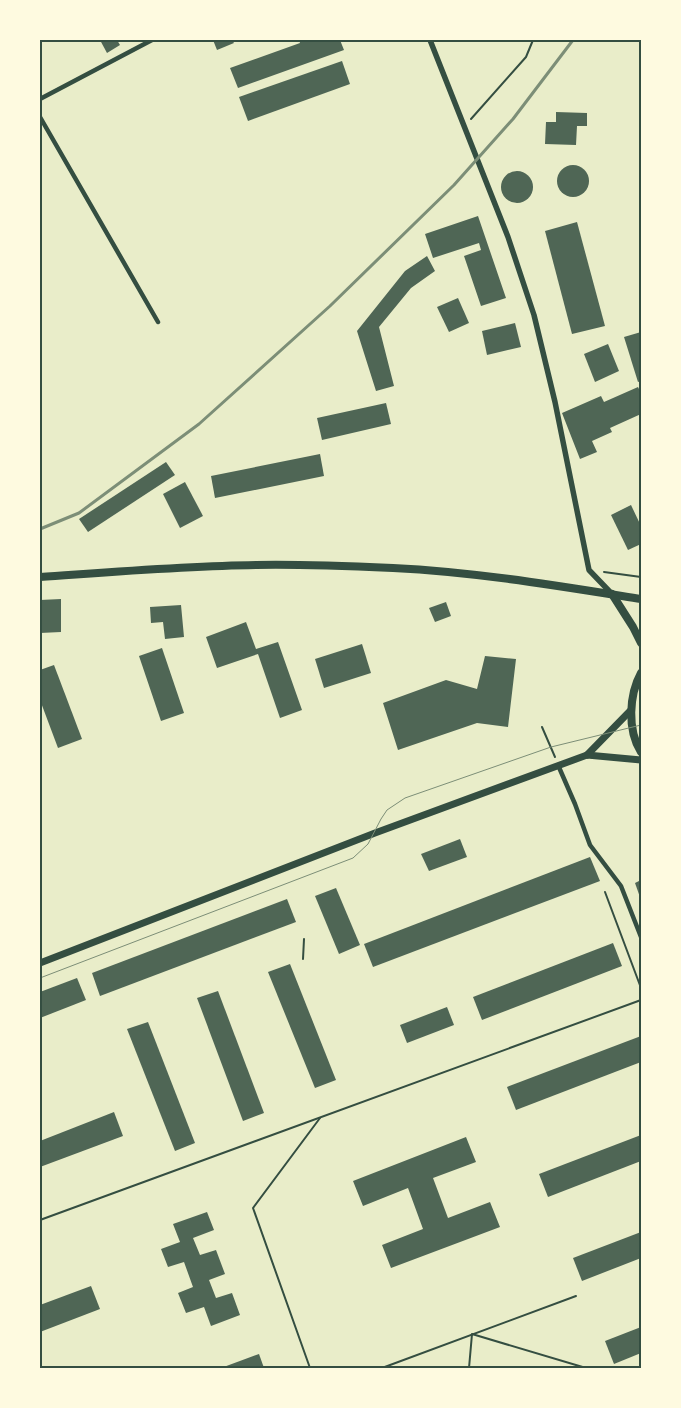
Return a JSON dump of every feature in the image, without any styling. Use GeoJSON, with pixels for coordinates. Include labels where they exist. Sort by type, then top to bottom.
{"type":"FeatureCollection","features":[{"type":"Feature","properties":{"kind":"main road"},"geometry":{"type":"LineString","coordinates":[[40,578],[148,569],[258,565],[374,568],[477,575],[641,599]]}},
{"type":"Feature","properties":{"kind":"main road"},"geometry":{"type":"LineString","coordinates":[[612,594],[633,626],[641,643]]}},
{"type":"Feature","properties":{"kind":"main road"},"geometry":{"type":"LineString","coordinates":[[641,673],[636,683],[631,710],[636,744],[641,752]]}},
{"type":"Feature","properties":{"kind":"main road"},"geometry":{"type":"LineString","coordinates":[[587,755],[631,710]]}},
{"type":"Feature","properties":{"kind":"main road"},"geometry":{"type":"LineString","coordinates":[[40,963],[365,836],[587,755],[641,760]]}},
{"type":"Feature","properties":{"kind":"street"},"geometry":{"type":"LineString","coordinates":[[40,99],[152,40]]}},
{"type":"Feature","properties":{"kind":"street"},"geometry":{"type":"LineString","coordinates":[[430,40],[508,237],[534,315],[555,402],[589,570],[612,594]]}},
{"type":"Feature","properties":{"kind":"street"},"geometry":{"type":"LineString","coordinates":[[40,117],[158,322]]}},
{"type":"Feature","properties":{"kind":"street"},"geometry":{"type":"LineString","coordinates":[[558,765],[590,845],[621,886],[641,938]]}},
{"type":"Feature","properties":{"kind":"path"},"geometry":{"type":"LineString","coordinates":[[466,131],[470,121],[526,57],[533,40]]}},
{"type":"Feature","properties":{"kind":"path"},"geometry":{"type":"LineString","coordinates":[[589,570],[641,577]]}},
{"type":"Feature","properties":{"kind":"path"},"geometry":{"type":"LineString","coordinates":[[542,727],[558,765]]}},
{"type":"Feature","properties":{"kind":"path"},"geometry":{"type":"LineString","coordinates":[[605,892],[641,988]]}},
{"type":"Feature","properties":{"kind":"path"},"geometry":{"type":"LineString","coordinates":[[303,959],[304,939]]}},
{"type":"Feature","properties":{"kind":"path"},"geometry":{"type":"LineString","coordinates":[[40,1220],[641,1000]]}},
{"type":"Feature","properties":{"kind":"path"},"geometry":{"type":"LineString","coordinates":[[310,1368],[253,1208],[320,1118]]}},
{"type":"Feature","properties":{"kind":"path"},"geometry":{"type":"LineString","coordinates":[[382,1368],[576,1296]]}},
{"type":"Feature","properties":{"kind":"path"},"geometry":{"type":"LineString","coordinates":[[469,1368],[472,1334]]}},
{"type":"Feature","properties":{"kind":"path"},"geometry":{"type":"LineString","coordinates":[[472,1334],[586,1368]]}},
{"type":"Feature","properties":{"kind":"building"},"geometry":{"type":"Polygon","coordinates":[[[100,40],[117,40],[120,45],[107,53],[100,40]]]}},
{"type":"Feature","properties":{"kind":"building"},"geometry":{"type":"Polygon","coordinates":[[[213,40],[232,40],[234,43],[217,50],[213,40]]]}},
{"type":"Feature","properties":{"kind":"building"},"geometry":{"type":"Polygon","coordinates":[[[299,40],[340,40],[344,50],[238,88],[230,68],[300,43],[299,40]]]}},
{"type":"Feature","properties":{"kind":"building"},"geometry":{"type":"Polygon","coordinates":[[[342,61],[350,84],[248,121],[239,97],[342,61]]]}},
{"type":"Feature","properties":{"kind":"building"},"geometry":{"type":"Polygon","coordinates":[[[556,112],[587,113],[587,126],[577,126],[576,145],[545,144],[546,122],[556,122],[556,112]]]}},
{"type":"Feature","properties":{"kind":"building"},"geometry":{"type":"Polygon","coordinates":[[[573,165],[585,169],[589,181],[585,193],[573,197],[561,193],[557,181],[561,169],[573,165]]]}},
{"type":"Feature","properties":{"kind":"building"},"geometry":{"type":"Polygon","coordinates":[[[517,171],[529,175],[533,187],[529,199],[517,203],[505,199],[501,187],[505,175],[517,171]]]}},
{"type":"Feature","properties":{"kind":"building"},"geometry":{"type":"Polygon","coordinates":[[[478,216],[506,298],[481,306],[464,256],[481,250],[479,243],[433,258],[425,234],[478,216]]]}},
{"type":"Feature","properties":{"kind":"building"},"geometry":{"type":"Polygon","coordinates":[[[577,222],[605,326],[572,334],[545,231],[577,222]]]}},
{"type":"Feature","properties":{"kind":"building"},"geometry":{"type":"Polygon","coordinates":[[[427,256],[435,271],[411,288],[379,327],[394,386],[376,391],[357,331],[405,271],[427,256]]]}},
{"type":"Feature","properties":{"kind":"building"},"geometry":{"type":"Polygon","coordinates":[[[458,298],[469,323],[449,332],[437,307],[458,298]]]}},
{"type":"Feature","properties":{"kind":"building"},"geometry":{"type":"Polygon","coordinates":[[[515,323],[521,347],[487,355],[482,331],[515,323]]]}},
{"type":"Feature","properties":{"kind":"building"},"geometry":{"type":"Polygon","coordinates":[[[641,332],[641,381],[638,382],[624,337],[641,332]]]}},
{"type":"Feature","properties":{"kind":"building"},"geometry":{"type":"Polygon","coordinates":[[[608,344],[619,371],[595,382],[584,354],[608,344]]]}},
{"type":"Feature","properties":{"kind":"building"},"geometry":{"type":"Polygon","coordinates":[[[638,387],[641,393],[641,414],[610,428],[612,432],[592,441],[597,452],[580,459],[562,413],[601,396],[604,402],[638,387]]]}},
{"type":"Feature","properties":{"kind":"building"},"geometry":{"type":"Polygon","coordinates":[[[386,403],[391,424],[322,440],[317,418],[386,403]]]}},
{"type":"Feature","properties":{"kind":"building"},"geometry":{"type":"Polygon","coordinates":[[[320,454],[324,476],[215,498],[211,476],[320,454]]]}},
{"type":"Feature","properties":{"kind":"building"},"geometry":{"type":"Polygon","coordinates":[[[166,462],[175,475],[88,532],[79,519],[166,462]]]}},
{"type":"Feature","properties":{"kind":"building"},"geometry":{"type":"Polygon","coordinates":[[[185,482],[203,516],[180,528],[163,494],[185,482]]]}},
{"type":"Feature","properties":{"kind":"building"},"geometry":{"type":"Polygon","coordinates":[[[631,505],[641,526],[641,544],[628,550],[611,515],[631,505]]]}},
{"type":"Feature","properties":{"kind":"building"},"geometry":{"type":"Polygon","coordinates":[[[61,599],[61,632],[40,633],[40,600],[61,599]]]}},
{"type":"Feature","properties":{"kind":"building"},"geometry":{"type":"Polygon","coordinates":[[[446,602],[451,616],[435,622],[429,608],[446,602]]]}},
{"type":"Feature","properties":{"kind":"building"},"geometry":{"type":"Polygon","coordinates":[[[181,605],[184,637],[165,639],[163,622],[151,623],[150,607],[181,605]]]}},
{"type":"Feature","properties":{"kind":"building"},"geometry":{"type":"Polygon","coordinates":[[[246,622],[256,649],[278,642],[302,710],[280,718],[258,654],[217,668],[206,637],[246,622]]]}},
{"type":"Feature","properties":{"kind":"building"},"geometry":{"type":"Polygon","coordinates":[[[362,644],[371,673],[324,688],[315,659],[362,644]]]}},
{"type":"Feature","properties":{"kind":"building"},"geometry":{"type":"Polygon","coordinates":[[[162,648],[184,713],[161,721],[139,656],[162,648]]]}},
{"type":"Feature","properties":{"kind":"building"},"geometry":{"type":"Polygon","coordinates":[[[485,656],[516,659],[508,727],[477,723],[398,750],[383,703],[446,680],[477,689],[485,656]]]}},
{"type":"Feature","properties":{"kind":"building"},"geometry":{"type":"Polygon","coordinates":[[[54,665],[82,739],[58,748],[40,700],[40,670],[54,665]]]}},
{"type":"Feature","properties":{"kind":"building"},"geometry":{"type":"Polygon","coordinates":[[[460,839],[467,857],[429,871],[421,854],[460,839]]]}},
{"type":"Feature","properties":{"kind":"building"},"geometry":{"type":"Polygon","coordinates":[[[590,857],[600,881],[373,967],[364,944],[590,857]]]}},
{"type":"Feature","properties":{"kind":"building"},"geometry":{"type":"Polygon","coordinates":[[[641,880],[641,900],[635,883],[641,880]]]}},
{"type":"Feature","properties":{"kind":"building"},"geometry":{"type":"Polygon","coordinates":[[[336,888],[360,945],[339,954],[315,896],[336,888]]]}},
{"type":"Feature","properties":{"kind":"building"},"geometry":{"type":"Polygon","coordinates":[[[287,899],[296,922],[100,996],[92,973],[287,899]]]}},
{"type":"Feature","properties":{"kind":"building"},"geometry":{"type":"Polygon","coordinates":[[[613,943],[622,966],[482,1020],[473,997],[613,943]]]}},
{"type":"Feature","properties":{"kind":"building"},"geometry":{"type":"Polygon","coordinates":[[[290,964],[336,1080],[315,1088],[268,972],[290,964]]]}},
{"type":"Feature","properties":{"kind":"building"},"geometry":{"type":"Polygon","coordinates":[[[77,978],[86,1000],[40,1018],[40,992],[77,978]]]}},
{"type":"Feature","properties":{"kind":"building"},"geometry":{"type":"Polygon","coordinates":[[[218,991],[264,1113],[243,1121],[197,998],[218,991]]]}},
{"type":"Feature","properties":{"kind":"building"},"geometry":{"type":"Polygon","coordinates":[[[447,1007],[454,1025],[407,1043],[400,1025],[447,1007]]]}},
{"type":"Feature","properties":{"kind":"building"},"geometry":{"type":"Polygon","coordinates":[[[148,1022],[195,1143],[175,1151],[127,1029],[148,1022]]]}},
{"type":"Feature","properties":{"kind":"building"},"geometry":{"type":"Polygon","coordinates":[[[641,1036],[641,1062],[516,1110],[507,1087],[641,1036]]]}},
{"type":"Feature","properties":{"kind":"building"},"geometry":{"type":"Polygon","coordinates":[[[114,1112],[123,1136],[40,1167],[40,1141],[114,1112]]]}},
{"type":"Feature","properties":{"kind":"building"},"geometry":{"type":"Polygon","coordinates":[[[641,1135],[641,1161],[548,1197],[539,1174],[641,1135]]]}},
{"type":"Feature","properties":{"kind":"building"},"geometry":{"type":"Polygon","coordinates":[[[466,1137],[476,1162],[433,1178],[448,1218],[490,1202],[500,1227],[391,1268],[382,1245],[423,1229],[408,1188],[363,1206],[353,1181],[466,1137]]]}},
{"type":"Feature","properties":{"kind":"building"},"geometry":{"type":"Polygon","coordinates":[[[207,1212],[214,1230],[193,1238],[200,1255],[216,1250],[225,1274],[209,1280],[216,1298],[232,1293],[240,1315],[211,1326],[204,1307],[186,1313],[178,1293],[193,1287],[184,1262],[168,1267],[161,1249],[180,1242],[173,1224],[207,1212]]]}},
{"type":"Feature","properties":{"kind":"building"},"geometry":{"type":"Polygon","coordinates":[[[641,1232],[641,1258],[582,1281],[573,1258],[641,1232]]]}},
{"type":"Feature","properties":{"kind":"building"},"geometry":{"type":"Polygon","coordinates":[[[91,1286],[100,1309],[40,1332],[40,1305],[91,1286]]]}},
{"type":"Feature","properties":{"kind":"building"},"geometry":{"type":"Polygon","coordinates":[[[641,1327],[641,1353],[614,1364],[605,1341],[641,1327]]]}},
{"type":"Feature","properties":{"kind":"building"},"geometry":{"type":"Polygon","coordinates":[[[259,1354],[264,1368],[221,1368],[259,1354]]]}},
{"type":"Feature","properties":{"kind":"tram line"},"geometry":{"type":"LineString","coordinates":[[40,978],[353,858],[368,844],[387,810],[405,798],[551,747],[641,725]]}},
{"type":"Feature","properties":{"kind":"railway"},"geometry":{"type":"LineString","coordinates":[[40,529],[79,513],[199,424],[330,306],[454,185],[513,119],[573,40]]}}]}
